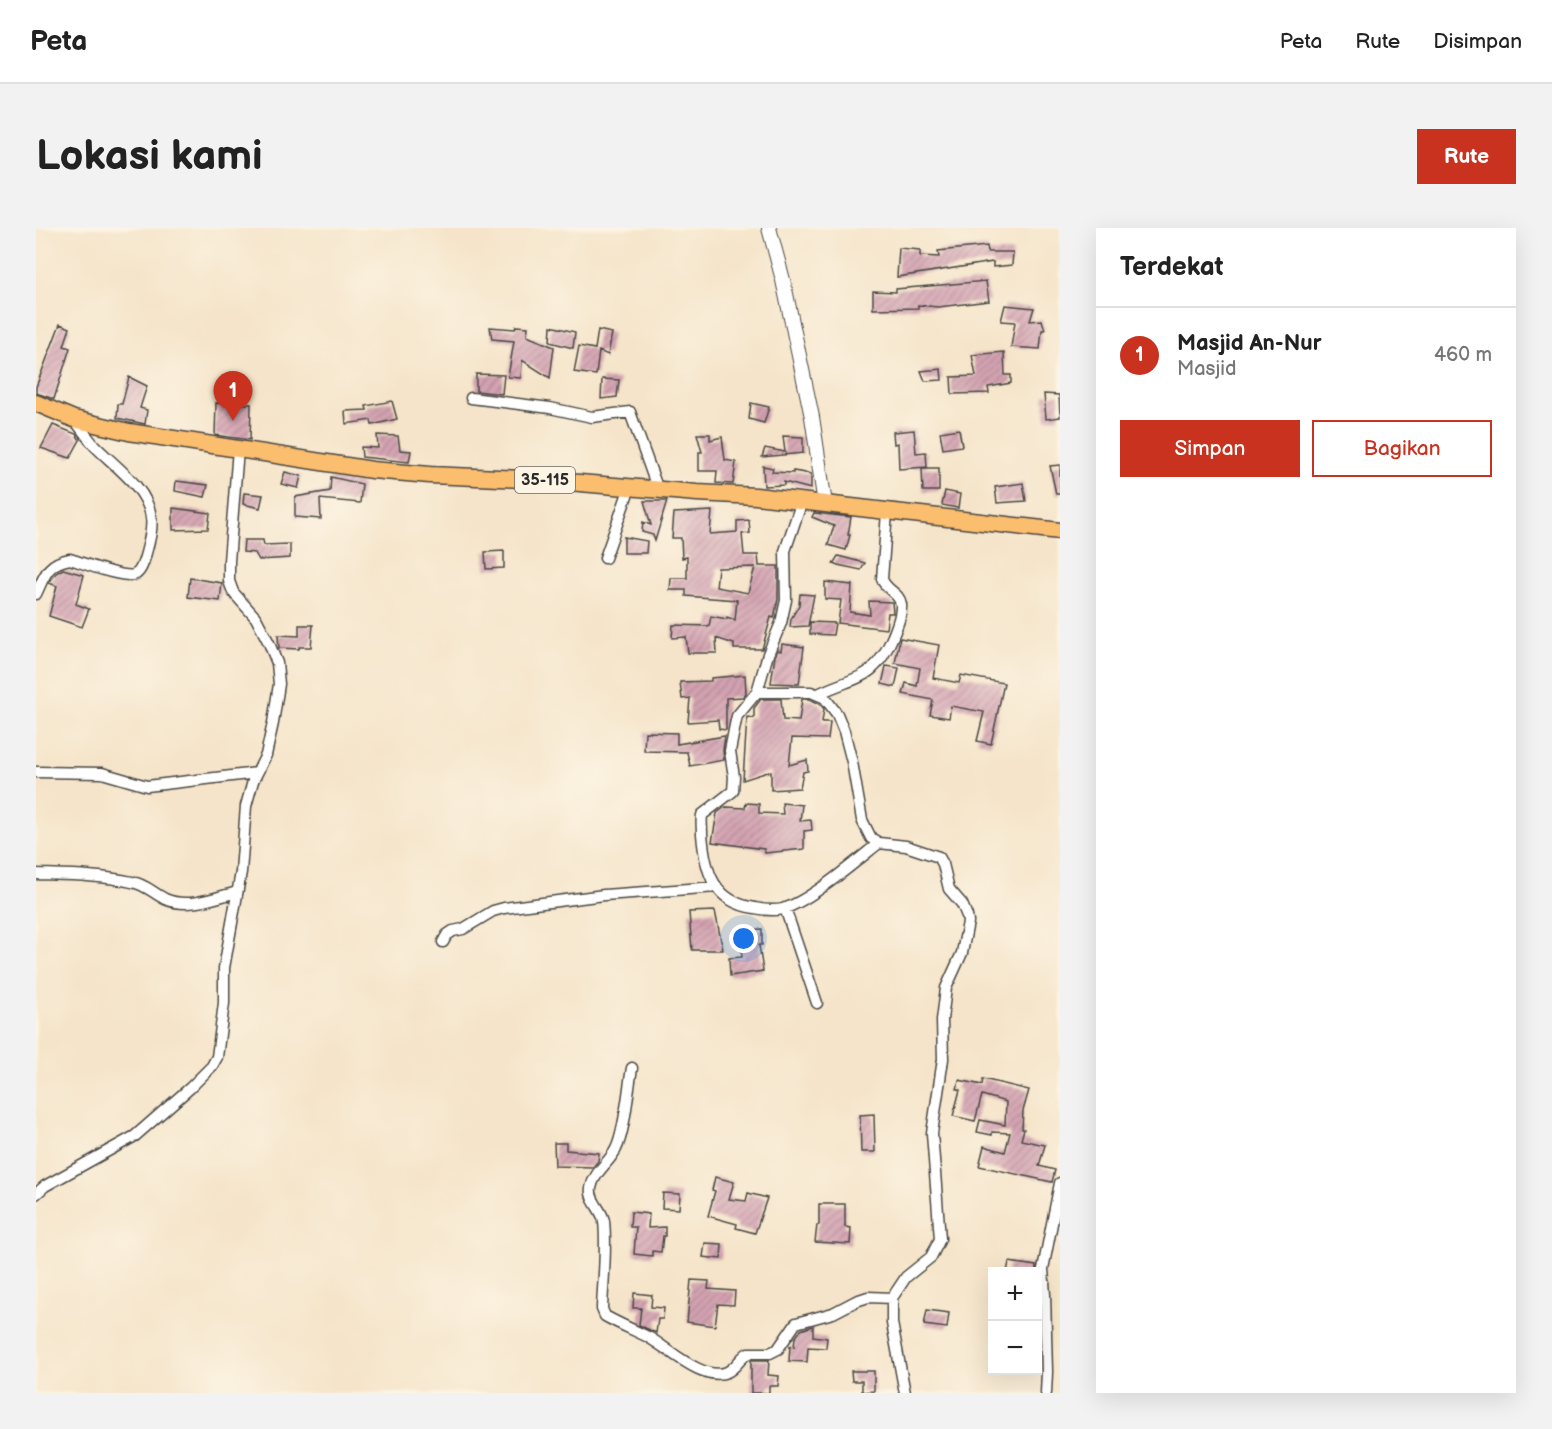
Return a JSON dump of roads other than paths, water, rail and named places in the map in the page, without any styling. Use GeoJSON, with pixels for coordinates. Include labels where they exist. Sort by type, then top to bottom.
{"type":"FeatureCollection","features":[{"type":"Feature","properties":{"kind":"main road","name":"35-115"},"geometry":{"type":"LineString","coordinates":[[36,403],[74,419],[129,432],[391,472],[545,480],[802,501],[1060,531]]}},
{"type":"Feature","properties":{"kind":"street"},"geometry":{"type":"LineString","coordinates":[[769,228],[783,280],[812,417],[825,504]]}},
{"type":"Feature","properties":{"kind":"street"},"geometry":{"type":"LineString","coordinates":[[471,398],[550,408],[592,417],[630,412],[658,490]]}},
{"type":"Feature","properties":{"kind":"street"},"geometry":{"type":"LineString","coordinates":[[36,594],[49,568],[63,560],[70,559],[123,575],[135,575],[142,565],[151,533],[151,516],[144,499],[127,477],[89,439],[74,419]]}},
{"type":"Feature","properties":{"kind":"street"},"geometry":{"type":"LineString","coordinates":[[36,1194],[45,1186],[135,1136],[212,1066],[217,1057],[224,1003],[224,968],[241,872],[246,806],[257,772],[266,755],[278,695],[278,674],[273,653],[256,618],[233,592],[230,582],[229,561],[238,449]]}},
{"type":"Feature","properties":{"kind":"street"},"geometry":{"type":"LineString","coordinates":[[605,558],[630,487]]}},
{"type":"Feature","properties":{"kind":"street"},"geometry":{"type":"LineString","coordinates":[[802,501],[785,551],[785,610],[768,654],[757,692],[737,716],[730,751],[735,786],[733,791],[702,815],[703,854],[717,888],[732,902],[744,907],[765,910],[785,908],[816,890],[879,843]]}},
{"type":"Feature","properties":{"kind":"street"},"geometry":{"type":"LineString","coordinates":[[818,694],[863,676],[872,670],[880,662],[895,631],[901,614],[901,603],[898,596],[884,585],[882,579],[887,512]]}},
{"type":"Feature","properties":{"kind":"street"},"geometry":{"type":"LineString","coordinates":[[757,692],[811,692],[818,694],[830,705],[841,722],[850,749],[861,820],[871,838],[879,843],[906,846],[939,857],[949,889],[962,904],[968,922],[962,953],[946,988],[942,1020],[943,1059],[932,1133],[940,1239],[931,1257],[906,1277],[892,1298],[892,1323],[905,1393]]}},
{"type":"Feature","properties":{"kind":"street"},"geometry":{"type":"LineString","coordinates":[[36,772],[102,773],[147,786],[257,772]]}},
{"type":"Feature","properties":{"kind":"street"},"geometry":{"type":"LineString","coordinates":[[36,874],[104,877],[130,881],[139,883],[166,900],[177,902],[196,902],[237,892]]}},
{"type":"Feature","properties":{"kind":"street"},"geometry":{"type":"LineString","coordinates":[[443,942],[453,931],[463,929],[493,911],[504,908],[604,896],[717,888]]}},
{"type":"Feature","properties":{"kind":"street"},"geometry":{"type":"LineString","coordinates":[[785,908],[817,1003]]}},
{"type":"Feature","properties":{"kind":"street"},"geometry":{"type":"LineString","coordinates":[[632,1068],[620,1138],[615,1150],[594,1178],[591,1190],[593,1202],[602,1213],[603,1219],[605,1239],[602,1309],[605,1316],[651,1339],[697,1368],[712,1374],[731,1370],[748,1353],[770,1353],[778,1349],[796,1323],[833,1313],[856,1301],[868,1298],[892,1298]]}},
{"type":"Feature","properties":{"kind":"street"},"geometry":{"type":"LineString","coordinates":[[1046,1393],[1046,1295],[1042,1269],[1060,1183]]}},
{"type":"Feature","properties":{"kind":"place","name":"Masjid An-Nur"},"geometry":{"type":"Point","coordinates":[233,421]}}]}
